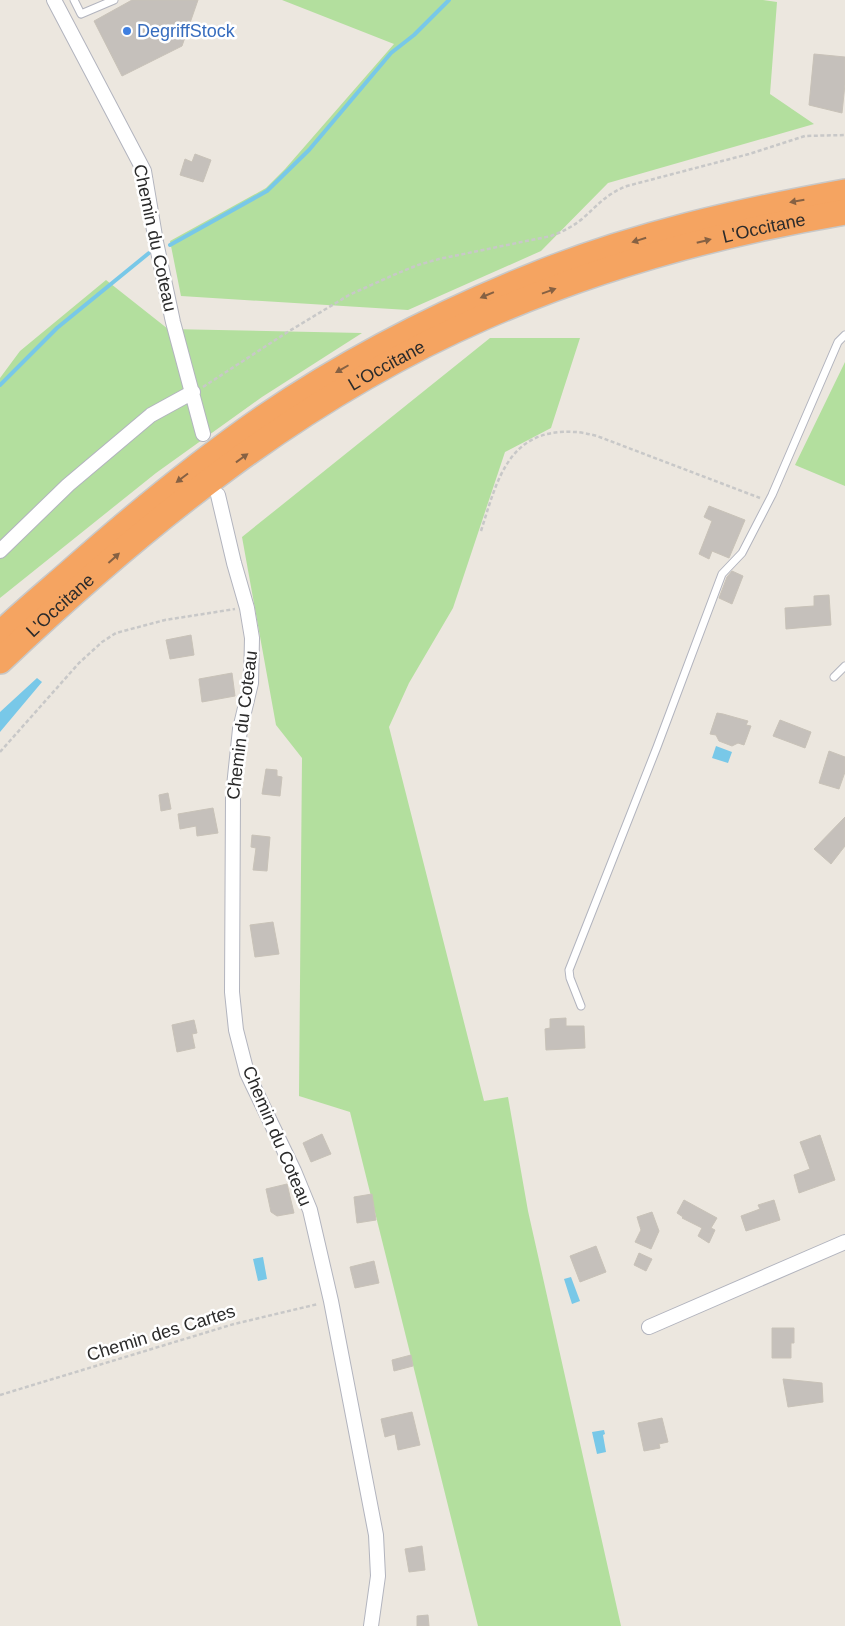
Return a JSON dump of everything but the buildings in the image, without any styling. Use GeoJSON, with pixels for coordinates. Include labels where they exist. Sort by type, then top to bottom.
{"type":"FeatureCollection","features":[{"type":"Feature","properties":{"kind":"highway","name":"L'Occitane"},"geometry":{"type":"LineString","coordinates":[[0,634],[130,519],[203,462],[264,418],[320,382],[426,323],[477,299],[554,268],[659,234],[721,217],[845,192]]}},
{"type":"Feature","properties":{"kind":"highway","name":"L'Occitane"},"geometry":{"type":"LineString","coordinates":[[0,661],[144,532],[208,482],[274,434],[328,399],[384,367],[484,317],[602,271],[727,235],[845,212]]}},
{"type":"Feature","properties":{"kind":"highway"},"geometry":{"type":"LineString","coordinates":[[0,612],[38,581],[130,519]]}},
{"type":"Feature","properties":{"kind":"street","name":"Chemin du Coteau"},"geometry":{"type":"LineString","coordinates":[[54,0],[144,171],[156,242],[173,322],[203,434]]}},
{"type":"Feature","properties":{"kind":"street"},"geometry":{"type":"LineString","coordinates":[[0,551],[68,485],[151,415],[193,392]]}},
{"type":"Feature","properties":{"kind":"street","name":"Chemin du Coteau"},"geometry":{"type":"LineString","coordinates":[[218,495],[247,608],[252,638],[250,683],[240,730],[233,796],[232,992],[236,1030],[247,1072],[294,1171],[310,1210],[331,1301],[376,1535],[378,1576],[370,1626]]}},
{"type":"Feature","properties":{"kind":"street"},"geometry":{"type":"LineString","coordinates":[[650,1328],[845,1242]]}},
{"type":"Feature","properties":{"kind":"lane"},"geometry":{"type":"LineString","coordinates":[[74,0],[81,14],[114,0]]}},
{"type":"Feature","properties":{"kind":"lane"},"geometry":{"type":"LineString","coordinates":[[581,1006],[570,978],[569,970],[657,747],[722,574],[742,553],[769,501],[838,342],[845,335]]}},
{"type":"Feature","properties":{"kind":"lane"},"geometry":{"type":"LineString","coordinates":[[834,677],[845,666]]}},
{"type":"Feature","properties":{"kind":"path"},"geometry":{"type":"LineString","coordinates":[[193,392],[221,376],[286,332],[349,295],[418,265],[550,236],[566,230],[581,220],[608,194],[627,186],[741,157],[805,136],[845,135]]}},
{"type":"Feature","properties":{"kind":"path"},"geometry":{"type":"LineString","coordinates":[[481,531],[496,486],[507,462],[523,445],[532,439],[552,434],[573,432],[597,436],[769,501]]}},
{"type":"Feature","properties":{"kind":"path"},"geometry":{"type":"LineString","coordinates":[[0,752],[80,662],[102,642],[116,633],[165,620],[216,611],[247,608]]}},
{"type":"Feature","properties":{"kind":"path","name":"Chemin des Cartes"},"geometry":{"type":"LineString","coordinates":[[0,1395],[234,1324],[331,1301]]}},
{"type":"Feature","properties":{"kind":"green space"},"geometry":{"type":"Polygon","coordinates":[[[282,0],[763,0],[777,2],[770,94],[814,124],[608,183],[541,251],[408,310],[181,296],[170,241],[266,188],[285,169],[394,44],[282,0]]]}},
{"type":"Feature","properties":{"kind":"green space"},"geometry":{"type":"Polygon","coordinates":[[[106,280],[168,329],[362,333],[262,397],[156,473],[0,598],[0,378],[20,351],[106,280]]]}},
{"type":"Feature","properties":{"kind":"green space"},"geometry":{"type":"Polygon","coordinates":[[[490,338],[580,338],[551,428],[505,452],[453,608],[409,683],[389,727],[484,1101],[508,1097],[528,1211],[621,1626],[478,1626],[350,1112],[299,1096],[302,758],[276,725],[242,537],[490,338]]]}},
{"type":"Feature","properties":{"kind":"green space"},"geometry":{"type":"Polygon","coordinates":[[[845,362],[845,486],[795,465],[845,362]]]}},
{"type":"Feature","properties":{"kind":"water"},"geometry":{"type":"Polygon","coordinates":[[[37,678],[42,682],[0,732],[0,712],[37,678]]]}},
{"type":"Feature","properties":{"kind":"water"},"geometry":{"type":"Polygon","coordinates":[[[716,746],[732,752],[728,763],[712,758],[716,746]]]}},
{"type":"Feature","properties":{"kind":"water"},"geometry":{"type":"Polygon","coordinates":[[[263,1257],[267,1279],[258,1281],[253,1259],[263,1257]]]}},
{"type":"Feature","properties":{"kind":"water"},"geometry":{"type":"Polygon","coordinates":[[[571,1277],[580,1301],[572,1304],[564,1279],[571,1277]]]}},
{"type":"Feature","properties":{"kind":"water"},"geometry":{"type":"Polygon","coordinates":[[[604,1430],[606,1452],[597,1454],[592,1432],[604,1430]]]}},
{"type":"Feature","properties":{"kind":"waterway"},"geometry":{"type":"LineString","coordinates":[[170,245],[267,191],[309,150],[391,53],[414,35],[449,0]]}},
{"type":"Feature","properties":{"kind":"waterway"},"geometry":{"type":"LineString","coordinates":[[0,385],[57,328],[149,253]]}},
{"type":"Feature","properties":{"kind":"place","name":"DegriffStock"},"geometry":{"type":"Point","coordinates":[127,31]}}]}
